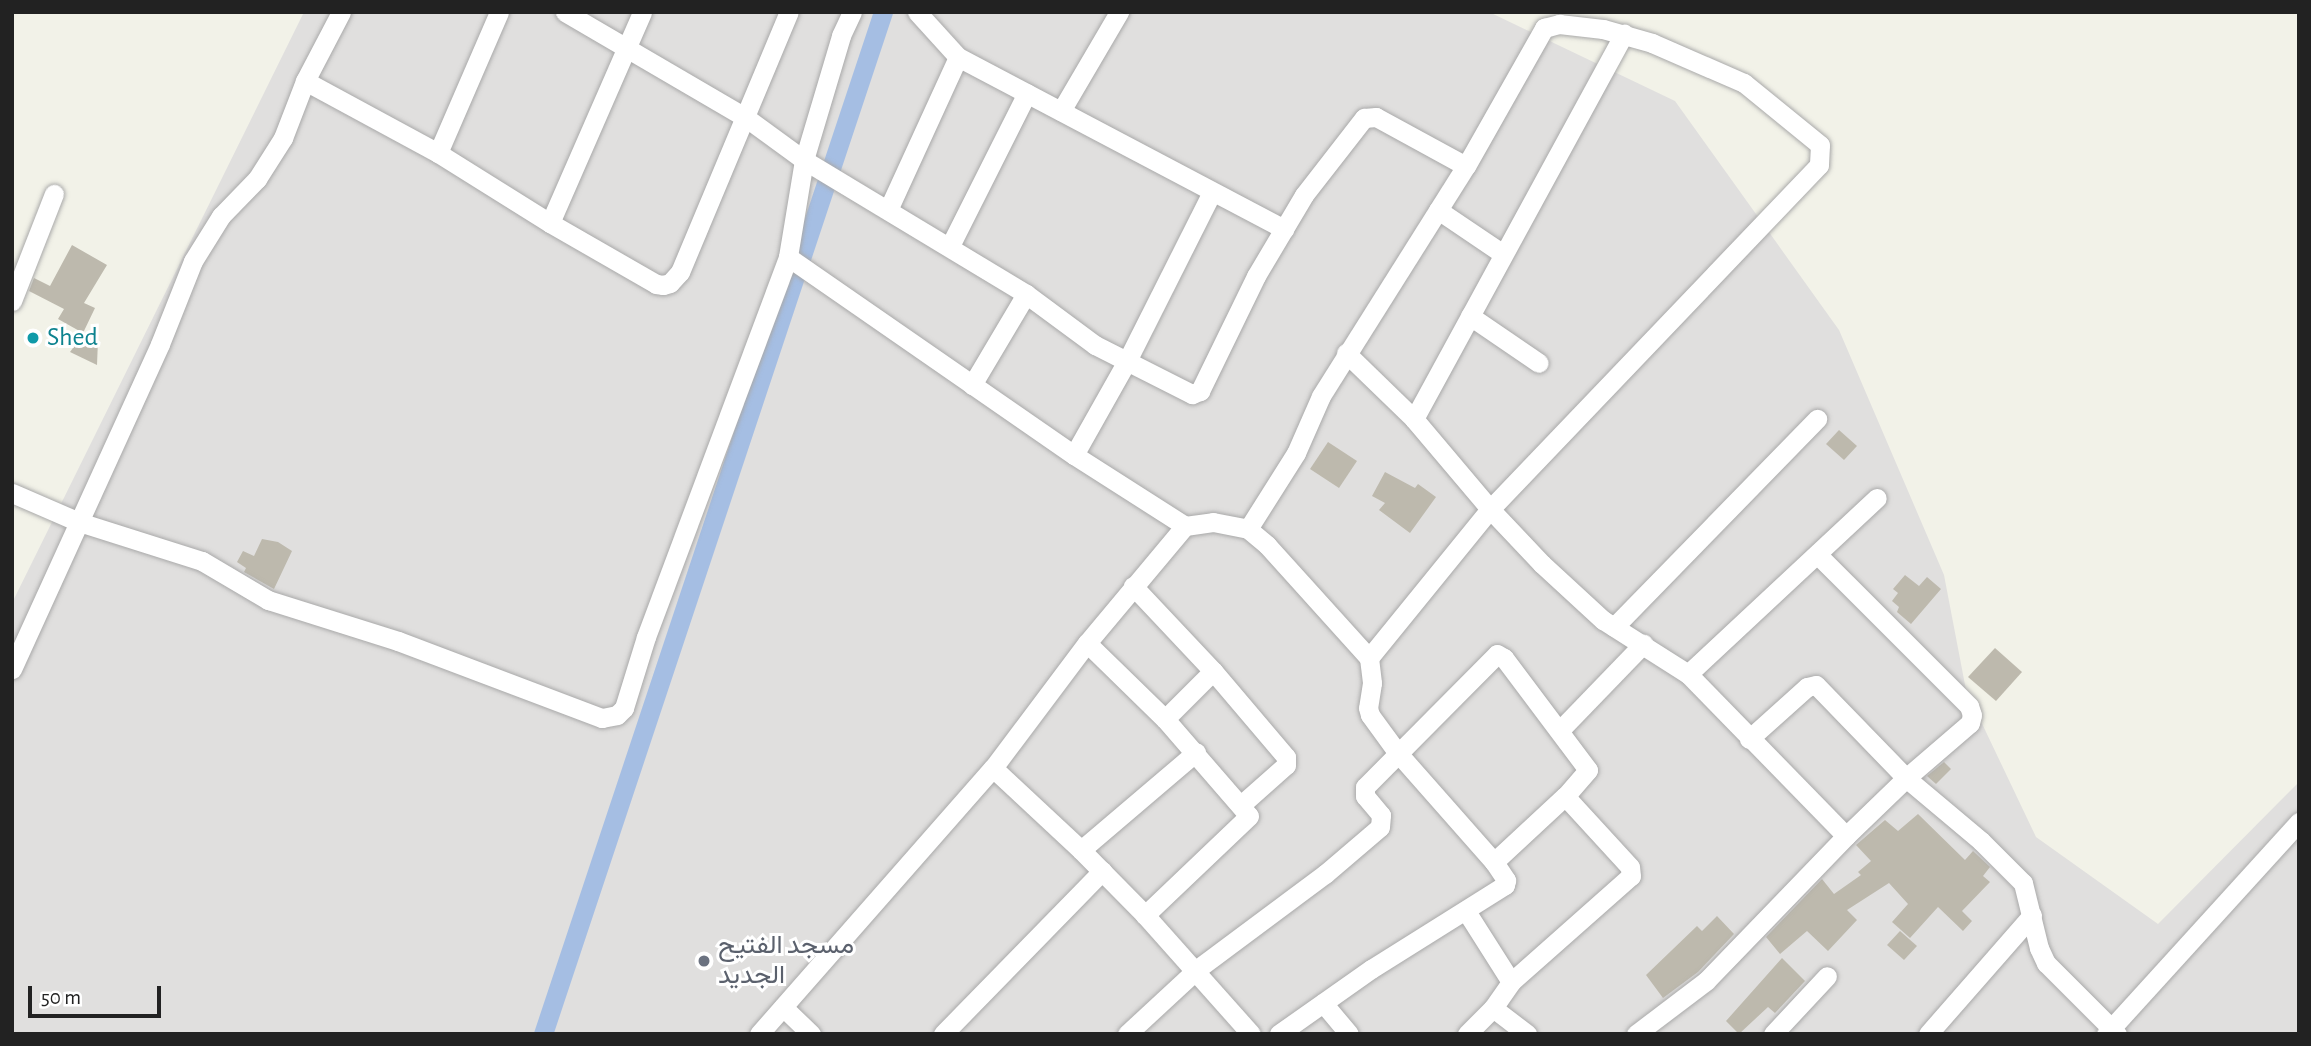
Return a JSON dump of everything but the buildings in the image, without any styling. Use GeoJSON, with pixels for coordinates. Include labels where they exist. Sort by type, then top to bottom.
{"type":"FeatureCollection","features":[{"type":"Feature","properties":{"kind":"street"},"geometry":{"type":"LineString","coordinates":[[12,668],[193,261],[221,216],[257,179],[283,138],[305,81],[341,12]]}},
{"type":"Feature","properties":{"kind":"street"},"geometry":{"type":"LineString","coordinates":[[438,153],[499,12]]}},
{"type":"Feature","properties":{"kind":"street"},"geometry":{"type":"LineString","coordinates":[[565,12],[745,117],[804,160],[950,246],[1026,295],[1095,345],[1192,394],[1198,393],[1256,276],[1304,195],[1364,118],[1376,117],[1466,166]]}},
{"type":"Feature","properties":{"kind":"street"},"geometry":{"type":"LineString","coordinates":[[550,223],[642,12]]}},
{"type":"Feature","properties":{"kind":"street"},"geometry":{"type":"LineString","coordinates":[[305,81],[438,153],[550,223],[656,284],[670,283],[680,272],[789,12]]}},
{"type":"Feature","properties":{"kind":"street"},"geometry":{"type":"LineString","coordinates":[[12,493],[79,522],[202,561],[268,600],[398,641],[602,718],[617,715],[624,708],[646,637],[788,257],[804,160],[841,36],[852,12]]}},
{"type":"Feature","properties":{"kind":"street"},"geometry":{"type":"LineString","coordinates":[[1061,111],[1119,12]]}},
{"type":"Feature","properties":{"kind":"street"},"geometry":{"type":"LineString","coordinates":[[918,13],[958,57],[1284,229]]}},
{"type":"Feature","properties":{"kind":"street"},"geometry":{"type":"LineString","coordinates":[[1248,529],[1291,462],[1321,396],[1346,353],[1466,166],[1544,28],[1559,24],[1624,34],[1744,83],[1816,141],[1821,150],[1821,160],[1490,509],[1369,658]]}},
{"type":"Feature","properties":{"kind":"street"},"geometry":{"type":"LineString","coordinates":[[1414,419],[1624,34]]}},
{"type":"Feature","properties":{"kind":"street"},"geometry":{"type":"LineString","coordinates":[[888,210],[958,57]]}},
{"type":"Feature","properties":{"kind":"street"},"geometry":{"type":"LineString","coordinates":[[950,246],[1027,93]]}},
{"type":"Feature","properties":{"kind":"street"},"geometry":{"type":"LineString","coordinates":[[1073,454],[1127,361],[1212,192]]}},
{"type":"Feature","properties":{"kind":"street"},"geometry":{"type":"LineString","coordinates":[[14,295],[54,194]]}},
{"type":"Feature","properties":{"kind":"street"},"geometry":{"type":"LineString","coordinates":[[1438,210],[1503,254]]}},
{"type":"Feature","properties":{"kind":"street"},"geometry":{"type":"LineString","coordinates":[[788,257],[1073,454],[1185,526],[1213,522],[1248,529],[1267,545],[1369,658],[1372,683],[1368,711],[1397,752],[1494,862],[1506,880],[1505,886],[1414,941],[1279,1034]]}},
{"type":"Feature","properties":{"kind":"street"},"geometry":{"type":"LineString","coordinates":[[972,384],[1026,295]]}},
{"type":"Feature","properties":{"kind":"street"},"geometry":{"type":"LineString","coordinates":[[1470,316],[1539,363]]}},
{"type":"Feature","properties":{"kind":"street"},"geometry":{"type":"LineString","coordinates":[[1346,353],[1414,419],[1490,509],[1561,583],[1614,627],[1688,674],[1846,836]]}},
{"type":"Feature","properties":{"kind":"street"},"geometry":{"type":"LineString","coordinates":[[1614,627],[1817,419]]}},
{"type":"Feature","properties":{"kind":"street"},"geometry":{"type":"LineString","coordinates":[[1688,674],[1877,498]]}},
{"type":"Feature","properties":{"kind":"street"},"geometry":{"type":"LineString","coordinates":[[759,1034],[993,768],[1087,643],[1185,526]]}},
{"type":"Feature","properties":{"kind":"street"},"geometry":{"type":"LineString","coordinates":[[1636,1034],[1706,981],[1846,836],[1906,778],[1970,723],[1972,715],[1969,706],[1818,555]]}},
{"type":"Feature","properties":{"kind":"street"},"geometry":{"type":"LineString","coordinates":[[1133,586],[1213,671],[1287,761],[1242,804]]}},
{"type":"Feature","properties":{"kind":"street"},"geometry":{"type":"LineString","coordinates":[[1087,643],[1165,719],[1248,813],[1248,821],[1145,915]]}},
{"type":"Feature","properties":{"kind":"street"},"geometry":{"type":"LineString","coordinates":[[1560,730],[1643,644]]}},
{"type":"Feature","properties":{"kind":"street"},"geometry":{"type":"LineString","coordinates":[[1127,1034],[1196,970],[1325,874],[1380,827],[1381,815],[1363,792],[1397,752],[1497,654],[1504,657],[1588,770],[1565,796],[1494,862]]}},
{"type":"Feature","properties":{"kind":"street"},"geometry":{"type":"LineString","coordinates":[[1165,719],[1213,671]]}},
{"type":"Feature","properties":{"kind":"street"},"geometry":{"type":"LineString","coordinates":[[1749,739],[1807,687],[1816,685],[1906,778],[1982,841],[2023,883],[2039,948],[2046,963],[2112,1032],[2299,822]]}},
{"type":"Feature","properties":{"kind":"street"},"geometry":{"type":"LineString","coordinates":[[1081,850],[1196,752]]}},
{"type":"Feature","properties":{"kind":"street"},"geometry":{"type":"LineString","coordinates":[[993,768],[1081,850],[1145,915],[1251,1034]]}},
{"type":"Feature","properties":{"kind":"street"},"geometry":{"type":"LineString","coordinates":[[1467,1034],[1493,1008],[1511,982],[1631,876],[1630,867],[1565,796]]}},
{"type":"Feature","properties":{"kind":"street"},"geometry":{"type":"LineString","coordinates":[[943,1034],[1102,871]]}},
{"type":"Feature","properties":{"kind":"street"},"geometry":{"type":"LineString","coordinates":[[1466,911],[1511,982]]}},
{"type":"Feature","properties":{"kind":"street"},"geometry":{"type":"LineString","coordinates":[[1928,1034],[2032,915]]}},
{"type":"Feature","properties":{"kind":"street"},"geometry":{"type":"LineString","coordinates":[[1773,1034],[1827,976]]}},
{"type":"Feature","properties":{"kind":"street"},"geometry":{"type":"LineString","coordinates":[[1323,1003],[1349,1034]]}},
{"type":"Feature","properties":{"kind":"street"},"geometry":{"type":"LineString","coordinates":[[783,1007],[811,1034]]}},
{"type":"Feature","properties":{"kind":"street"},"geometry":{"type":"LineString","coordinates":[[1493,1008],[1527,1034]]}},
{"type":"Feature","properties":{"kind":"shaded area"},"geometry":{"type":"Polygon","coordinates":[[[304,12],[1489,12],[1675,101],[1839,330],[1944,575],[1966,690],[2036,837],[2158,924],[2299,782],[2299,1034],[12,1034],[12,603],[304,12]]]}},
{"type":"Feature","properties":{"kind":"waterway"},"geometry":{"type":"LineString","coordinates":[[543,1034],[883,12]]}},
{"type":"Feature","properties":{"kind":"place","name":"Shed"},"geometry":{"type":"Point","coordinates":[33,338]}},
{"type":"Feature","properties":{"kind":"place","name":"مسجد الفتيح الجديد"},"geometry":{"type":"Point","coordinates":[704,961]}}]}
